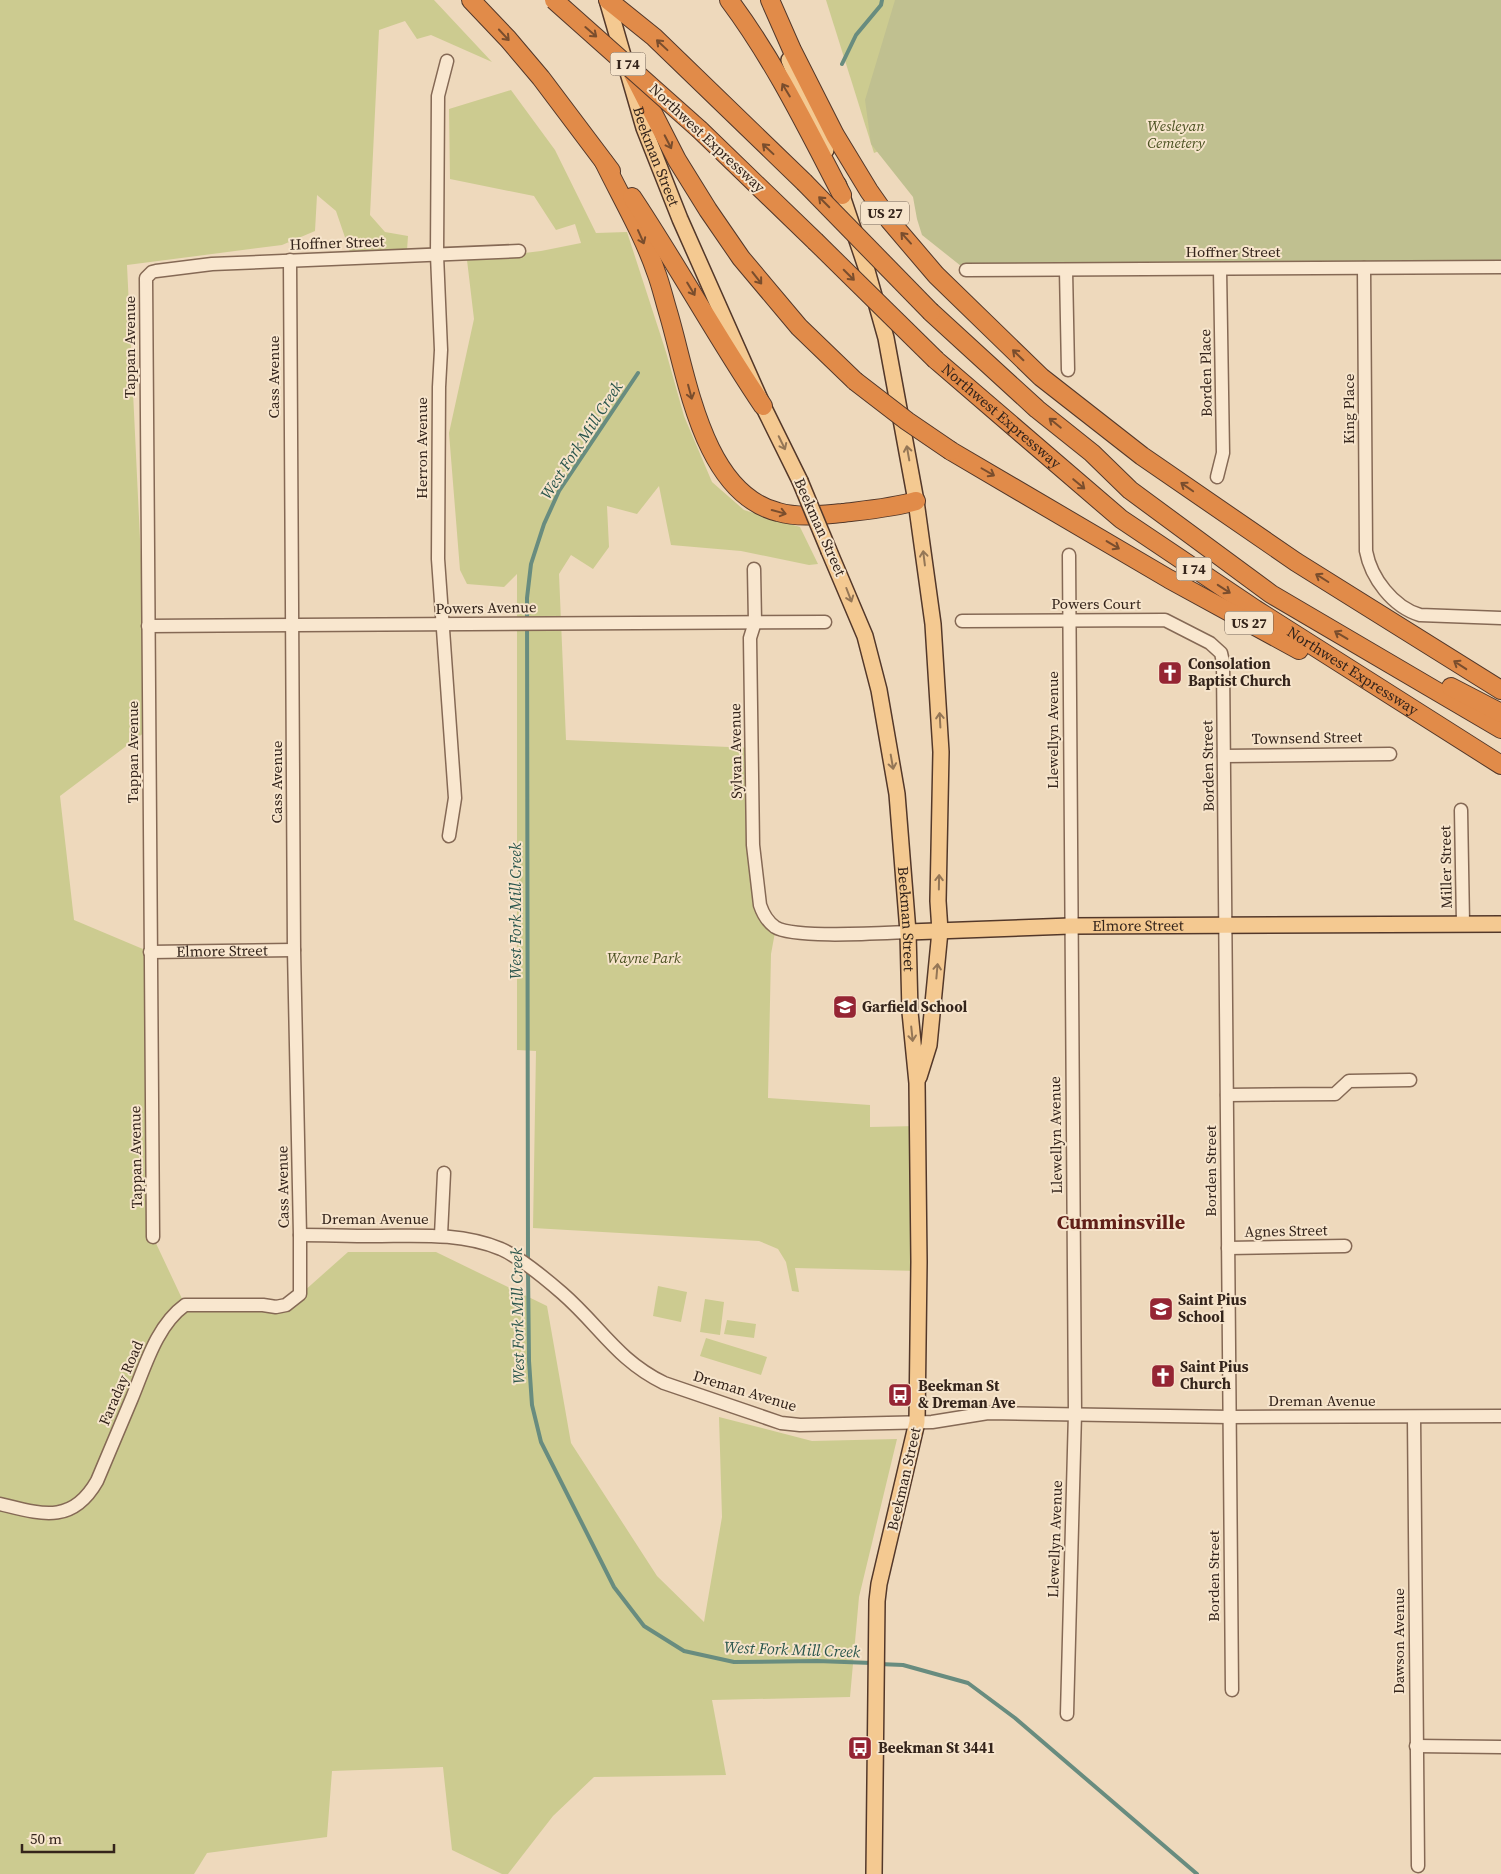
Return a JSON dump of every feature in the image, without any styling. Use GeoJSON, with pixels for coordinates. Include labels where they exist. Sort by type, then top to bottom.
{"type":"FeatureCollection","features":[{"type":"Feature","properties":{"kind":"highway"},"geometry":{"type":"LineString","coordinates":[[471,0],[542,78],[604,162],[629,192],[665,246],[737,367],[763,406]]}},
{"type":"Feature","properties":{"kind":"highway","name":"Northwest Expressway"},"geometry":{"type":"LineString","coordinates":[[554,0],[700,130],[936,360],[1121,520],[1254,609],[1501,764]]}},
{"type":"Feature","properties":{"kind":"highway","name":"Northwest Expressway"},"geometry":{"type":"LineString","coordinates":[[607,0],[654,37],[697,78],[804,182],[931,312],[1037,409],[1092,453],[1130,490],[1271,594],[1501,729]]}},
{"type":"Feature","properties":{"kind":"highway"},"geometry":{"type":"LineString","coordinates":[[729,0],[749,26],[797,108],[842,195]]}},
{"type":"Feature","properties":{"kind":"highway","name":"US 27"},"geometry":{"type":"LineString","coordinates":[[770,0],[792,50],[835,135],[869,191],[890,221],[936,275],[1041,377],[1142,456],[1296,562],[1501,690]]}},
{"type":"Feature","properties":{"kind":"highway","name":"US 27"},"geometry":{"type":"LineString","coordinates":[[621,52],[677,160],[708,210],[742,258],[799,326],[856,381],[907,422],[951,451],[1169,579],[1474,748]]}},
{"type":"Feature","properties":{"kind":"highway"},"geometry":{"type":"LineString","coordinates":[[604,162],[641,235],[656,272],[696,414],[712,453],[725,475],[748,497],[762,506],[776,512],[793,515],[808,516],[866,510],[916,501]]}},
{"type":"Feature","properties":{"kind":"highway"},"geometry":{"type":"LineString","coordinates":[[1383,660],[1453,688],[1501,713]]}},
{"type":"Feature","properties":{"kind":"main road","name":"Beekman Street"},"geometry":{"type":"LineString","coordinates":[[607,0],[644,128],[680,219],[763,406],[800,481],[865,636],[879,690],[897,794],[908,932],[910,1012],[917,1083],[919,1262],[917,1422],[879,1584],[877,1601],[874,1874]]}},
{"type":"Feature","properties":{"kind":"main road","name":"Beekman Street"},"geometry":{"type":"LineString","coordinates":[[763,0],[816,125],[866,267],[886,338],[898,394],[916,501],[933,624],[940,724],[938,902],[940,931],[929,1046],[917,1083]]}},
{"type":"Feature","properties":{"kind":"main road","name":"Elmore Street"},"geometry":{"type":"LineString","coordinates":[[908,932],[1070,926],[1501,924]]}},
{"type":"Feature","properties":{"kind":"street","name":"Herron Avenue"},"geometry":{"type":"LineString","coordinates":[[447,61],[438,96],[437,255],[441,350],[438,559],[444,625],[454,798],[449,836]]}},
{"type":"Feature","properties":{"kind":"street","name":"Hoffner Street"},"geometry":{"type":"LineString","coordinates":[[156,271],[212,264],[519,251]]}},
{"type":"Feature","properties":{"kind":"street","name":"Cass Avenue"},"geometry":{"type":"LineString","coordinates":[[290,260],[294,950],[300,1235],[300,1294],[294,1300]]}},
{"type":"Feature","properties":{"kind":"street","name":"King Place"},"geometry":{"type":"LineString","coordinates":[[1364,268],[1366,550],[1368,564],[1377,579],[1394,599],[1408,611],[1420,615],[1501,618]]}},
{"type":"Feature","properties":{"kind":"street","name":"Hoffner Street"},"geometry":{"type":"LineString","coordinates":[[966,270],[1501,268]]}},
{"type":"Feature","properties":{"kind":"street","name":"Borden Place"},"geometry":{"type":"LineString","coordinates":[[1218,477],[1223,453],[1220,269]]}},
{"type":"Feature","properties":{"kind":"street"},"geometry":{"type":"LineString","coordinates":[[1066,270],[1068,370]]}},
{"type":"Feature","properties":{"kind":"street","name":"Tappan Avenue"},"geometry":{"type":"LineString","coordinates":[[153,1237],[146,278],[156,271]]}},
{"type":"Feature","properties":{"kind":"street","name":"Llewellyn Avenue"},"geometry":{"type":"LineString","coordinates":[[1067,1714],[1075,1413],[1070,926],[1069,555]]}},
{"type":"Feature","properties":{"kind":"street","name":"Sylvan Avenue"},"geometry":{"type":"LineString","coordinates":[[754,569],[755,622],[750,638],[753,846],[760,905],[768,920],[776,928]]}},
{"type":"Feature","properties":{"kind":"street","name":"Powers Court"},"geometry":{"type":"LineString","coordinates":[[962,621],[1165,620],[1210,643],[1221,652]]}},
{"type":"Feature","properties":{"kind":"street","name":"Powers Avenue"},"geometry":{"type":"LineString","coordinates":[[148,626],[825,622]]}},
{"type":"Feature","properties":{"kind":"street","name":"Borden Street"},"geometry":{"type":"LineString","coordinates":[[1221,652],[1223,662],[1226,925],[1232,1690]]}},
{"type":"Feature","properties":{"kind":"street","name":"Townsend Street"},"geometry":{"type":"LineString","coordinates":[[1224,756],[1390,754]]}},
{"type":"Feature","properties":{"kind":"street","name":"Miller Street"},"geometry":{"type":"LineString","coordinates":[[1462,810],[1463,923]]}},
{"type":"Feature","properties":{"kind":"street","name":"Elmore Street"},"geometry":{"type":"LineString","coordinates":[[776,928],[799,934],[908,932]]}},
{"type":"Feature","properties":{"kind":"street","name":"Elmore Street"},"geometry":{"type":"LineString","coordinates":[[150,952],[294,950]]}},
{"type":"Feature","properties":{"kind":"street"},"geometry":{"type":"LineString","coordinates":[[1227,1095],[1335,1094],[1349,1081],[1410,1080]]}},
{"type":"Feature","properties":{"kind":"street"},"geometry":{"type":"LineString","coordinates":[[441,1235],[444,1173]]}},
{"type":"Feature","properties":{"kind":"street","name":"Dreman Avenue"},"geometry":{"type":"LineString","coordinates":[[300,1235],[441,1235],[501,1249],[521,1261],[562,1293],[611,1345],[648,1376],[781,1422],[800,1425],[932,1422],[988,1413],[1230,1416],[1501,1416]]}},
{"type":"Feature","properties":{"kind":"street","name":"Agnes Street"},"geometry":{"type":"LineString","coordinates":[[1228,1248],[1345,1246]]}},
{"type":"Feature","properties":{"kind":"street","name":"Faraday Road"},"geometry":{"type":"LineString","coordinates":[[0,1504],[40,1513],[52,1513],[63,1511],[84,1500],[92,1491],[97,1480],[153,1346],[169,1320],[180,1308],[185,1305],[264,1305],[276,1307],[286,1305],[294,1300]]}},
{"type":"Feature","properties":{"kind":"street","name":"Dawson Avenue"},"geometry":{"type":"LineString","coordinates":[[1414,1417],[1418,1866]]}},
{"type":"Feature","properties":{"kind":"street"},"geometry":{"type":"LineString","coordinates":[[1416,1746],[1501,1747]]}},
{"type":"Feature","properties":{"kind":"green space"},"geometry":{"type":"Polygon","coordinates":[[[0,0],[434,0],[492,62],[431,35],[417,39],[405,21],[379,30],[370,215],[385,232],[408,236],[407,250],[350,252],[336,211],[317,195],[315,231],[282,245],[127,265],[149,729],[60,796],[74,920],[150,952],[153,1237],[185,1305],[294,1300],[348,1252],[436,1252],[547,1306],[571,1443],[657,1576],[704,1622],[722,1517],[719,1417],[812,1441],[897,1439],[859,1597],[850,1697],[712,1700],[726,1775],[594,1777],[553,1816],[508,1874],[502,1874],[452,1850],[443,1767],[332,1771],[327,1837],[207,1853],[194,1874],[0,1874],[0,0]]]}},
{"type":"Feature","properties":{"kind":"green space"},"geometry":{"type":"Polygon","coordinates":[[[826,0],[987,0],[899,143],[874,153],[826,0]]]}},
{"type":"Feature","properties":{"kind":"green space","name":"Wesleyan Cemetery"},"geometry":{"type":"Polygon","coordinates":[[[895,0],[1501,0],[1501,267],[966,270],[922,235],[913,197],[871,144],[865,100],[895,0]]]}},
{"type":"Feature","properties":{"kind":"green space","name":"Wayne Park"},"geometry":{"type":"Polygon","coordinates":[[[511,90],[555,150],[596,233],[627,232],[666,352],[684,416],[712,482],[744,510],[800,527],[818,564],[809,565],[741,551],[671,545],[659,486],[637,514],[607,506],[609,547],[593,569],[571,555],[559,574],[566,740],[752,748],[760,905],[776,927],[771,954],[768,1098],[870,1105],[870,1127],[917,1126],[919,1271],[795,1268],[799,1292],[792,1291],[786,1262],[778,1249],[759,1241],[533,1228],[536,1051],[517,1050],[517,574],[504,587],[467,584],[460,570],[449,433],[474,319],[467,260],[541,251],[581,243],[575,224],[556,230],[534,196],[450,179],[449,109],[511,90]]]}},
{"type":"Feature","properties":{"kind":"green space"},"geometry":{"type":"Polygon","coordinates":[[[658,1286],[687,1292],[681,1322],[653,1316],[658,1286]]]}},
{"type":"Feature","properties":{"kind":"green space"},"geometry":{"type":"Polygon","coordinates":[[[705,1299],[724,1302],[720,1335],[700,1332],[705,1299]]]}},
{"type":"Feature","properties":{"kind":"green space"},"geometry":{"type":"Polygon","coordinates":[[[727,1320],[756,1324],[754,1338],[724,1334],[727,1320]]]}},
{"type":"Feature","properties":{"kind":"green space"},"geometry":{"type":"Polygon","coordinates":[[[706,1338],[767,1357],[761,1375],[700,1356],[706,1338]]]}},
{"type":"Feature","properties":{"kind":"waterway","name":"West Fork Mill Creek"},"geometry":{"type":"LineString","coordinates":[[842,64],[856,35],[881,5],[882,0]]}},
{"type":"Feature","properties":{"kind":"waterway","name":"West Fork Mill Creek"},"geometry":{"type":"LineString","coordinates":[[528,1261],[527,598],[531,564],[544,524],[559,491],[638,373]]}},
{"type":"Feature","properties":{"kind":"waterway","name":"West Fork Mill Creek"},"geometry":{"type":"LineString","coordinates":[[528,1271],[529,1361],[532,1405],[541,1442],[614,1587],[644,1626],[684,1651],[734,1662],[817,1661],[872,1663]]}},
{"type":"Feature","properties":{"kind":"waterway","name":"West Fork Mill Creek"},"geometry":{"type":"LineString","coordinates":[[879,1664],[903,1665],[968,1683],[1015,1718],[1197,1874]]}},
{"type":"Feature","properties":{"kind":"place","name":"Consolation Baptist Church"},"geometry":{"type":"Point","coordinates":[1170,673]}},
{"type":"Feature","properties":{"kind":"place","name":"Garfield School"},"geometry":{"type":"Point","coordinates":[845,1007]}},
{"type":"Feature","properties":{"kind":"place","name":"Saint Pius School"},"geometry":{"type":"Point","coordinates":[1161,1309]}},
{"type":"Feature","properties":{"kind":"place","name":"Saint Pius Church"},"geometry":{"type":"Point","coordinates":[1163,1376]}},
{"type":"Feature","properties":{"kind":"place","name":"Beekman St & Dreman Ave"},"geometry":{"type":"Point","coordinates":[900,1395]}},
{"type":"Feature","properties":{"kind":"place","name":"Beekman St 3441"},"geometry":{"type":"Point","coordinates":[860,1748]}},
{"type":"Feature","properties":{"kind":"district","name":"Cumminsville"},"geometry":{"type":"Point","coordinates":[1121,1222]}}]}
